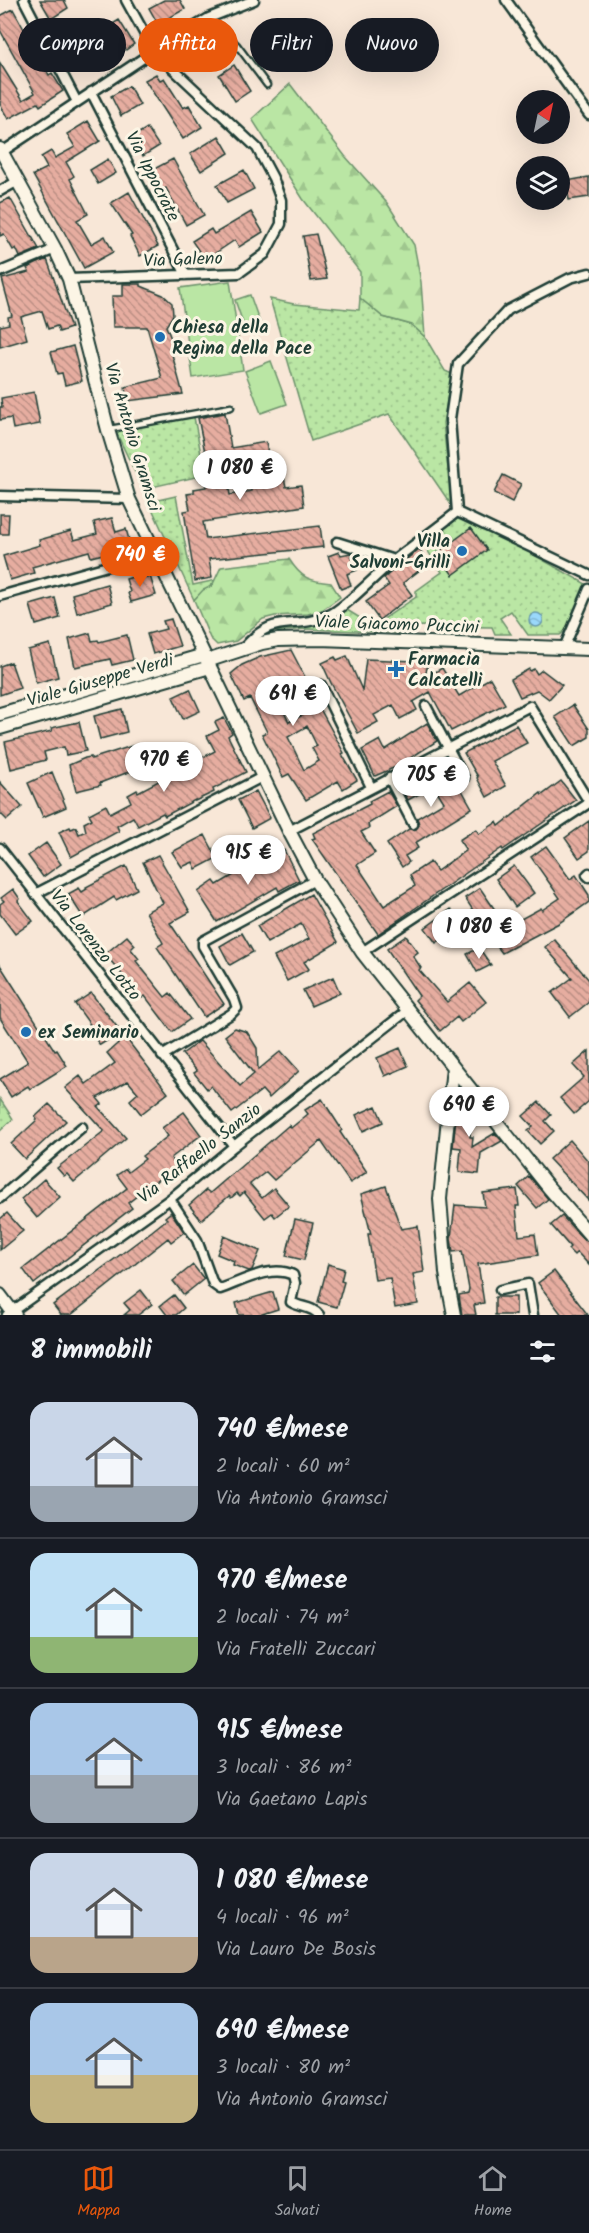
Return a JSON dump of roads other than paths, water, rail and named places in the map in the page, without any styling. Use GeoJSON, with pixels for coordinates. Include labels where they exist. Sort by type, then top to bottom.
{"type":"FeatureCollection","features":[{"type":"Feature","properties":{"kind":"street"},"geometry":{"type":"LineString","coordinates":[[24,0],[76,102]]}},
{"type":"Feature","properties":{"kind":"street","name":"Via Galeno"},"geometry":{"type":"LineString","coordinates":[[126,0],[138,22]]}},
{"type":"Feature","properties":{"kind":"street"},"geometry":{"type":"LineString","coordinates":[[209,18],[254,0]]}},
{"type":"Feature","properties":{"kind":"street"},"geometry":{"type":"LineString","coordinates":[[506,0],[589,115]]}},
{"type":"Feature","properties":{"kind":"street"},"geometry":{"type":"LineString","coordinates":[[1,151],[138,61]]}},
{"type":"Feature","properties":{"kind":"street","name":"Via Galeno"},"geometry":{"type":"LineString","coordinates":[[69,279],[239,273],[265,254],[281,224],[281,200],[273,178],[257,148],[176,72]]}},
{"type":"Feature","properties":{"kind":"street","name":"Via Ippocrate"},"geometry":{"type":"LineString","coordinates":[[91,92],[186,275]]}},
{"type":"Feature","properties":{"kind":"street","name":"Via Antonio Gramsci"},"geometry":{"type":"LineString","coordinates":[[1,151],[69,279],[108,429],[129,499],[289,831],[315,880],[362,952],[407,1011],[549,1188],[588,1232]]}},
{"type":"Feature","properties":{"kind":"street"},"geometry":{"type":"LineString","coordinates":[[0,191],[18,181]]}},
{"type":"Feature","properties":{"kind":"street"},"geometry":{"type":"LineString","coordinates":[[0,273],[55,249]]}},
{"type":"Feature","properties":{"kind":"street"},"geometry":{"type":"LineString","coordinates":[[457,512],[450,419],[458,364],[508,310],[570,278],[589,273]]}},
{"type":"Feature","properties":{"kind":"street"},"geometry":{"type":"LineString","coordinates":[[0,496],[129,499]]}},
{"type":"Feature","properties":{"kind":"street"},"geometry":{"type":"LineString","coordinates":[[241,651],[252,638],[265,628],[277,623],[317,619],[331,614],[394,560],[457,512]]}},
{"type":"Feature","properties":{"kind":"street"},"geometry":{"type":"LineString","coordinates":[[457,512],[589,575]]}},
{"type":"Feature","properties":{"kind":"street"},"geometry":{"type":"LineString","coordinates":[[337,542],[394,560]]}},
{"type":"Feature","properties":{"kind":"street"},"geometry":{"type":"LineString","coordinates":[[0,596],[154,553]]}},
{"type":"Feature","properties":{"kind":"street"},"geometry":{"type":"LineString","coordinates":[[564,648],[589,589]]}},
{"type":"Feature","properties":{"kind":"street","name":"Viale Giacomo Puccini"},"geometry":{"type":"LineString","coordinates":[[207,661],[278,640],[320,639],[589,649]]}},
{"type":"Feature","properties":{"kind":"street","name":"Viale Giuseppe Verdi"},"geometry":{"type":"LineString","coordinates":[[0,714],[207,661]]}},
{"type":"Feature","properties":{"kind":"street","name":"Viale Giuseppe Verdi"},"geometry":{"type":"LineString","coordinates":[[0,728],[207,661]]}},
{"type":"Feature","properties":{"kind":"street"},"geometry":{"type":"LineString","coordinates":[[321,685],[371,787]]}},
{"type":"Feature","properties":{"kind":"street"},"geometry":{"type":"LineString","coordinates":[[426,706],[464,778]]}},
{"type":"Feature","properties":{"kind":"street"},"geometry":{"type":"LineString","coordinates":[[289,831],[530,706],[589,802],[362,952]]}},
{"type":"Feature","properties":{"kind":"street"},"geometry":{"type":"LineString","coordinates":[[35,894],[264,777]]}},
{"type":"Feature","properties":{"kind":"street"},"geometry":{"type":"LineString","coordinates":[[389,778],[413,824]]}},
{"type":"Feature","properties":{"kind":"street","name":"Via Lorenzo Lotto"},"geometry":{"type":"LineString","coordinates":[[0,848],[234,1146]]}},
{"type":"Feature","properties":{"kind":"street"},"geometry":{"type":"LineString","coordinates":[[162,1056],[231,1014],[237,1008],[203,946],[203,941],[315,880]]}},
{"type":"Feature","properties":{"kind":"street","name":"Via Raffaello Sanzio"},"geometry":{"type":"LineString","coordinates":[[12,1314],[170,1199],[407,1011]]}},
{"type":"Feature","properties":{"kind":"street"},"geometry":{"type":"LineString","coordinates":[[453,1067],[440,1199],[446,1273],[454,1315]]}},
{"type":"Feature","properties":{"kind":"street"},"geometry":{"type":"LineString","coordinates":[[0,1198],[82,1127]]}},
{"type":"Feature","properties":{"kind":"street"},"geometry":{"type":"LineString","coordinates":[[170,1199],[197,1240],[213,1284],[220,1290],[264,1273],[286,1272],[293,1275],[295,1283],[291,1302],[314,1309],[320,1315]]}},
{"type":"Feature","properties":{"kind":"street"},"geometry":{"type":"LineString","coordinates":[[500,1290],[528,1284],[533,1315]]}},
{"type":"Feature","properties":{"kind":"street"},"geometry":{"type":"LineString","coordinates":[[0,1294],[12,1314]]}},
{"type":"Feature","properties":{"kind":"lane"},"geometry":{"type":"LineString","coordinates":[[238,46],[267,85]]}},
{"type":"Feature","properties":{"kind":"lane"},"geometry":{"type":"LineString","coordinates":[[108,429],[231,407]]}},
{"type":"Feature","properties":{"kind":"water"},"geometry":{"type":"Polygon","coordinates":[[[533,613],[539,613],[543,620],[539,627],[533,627],[529,623],[529,617],[533,613]]]}},
{"type":"Feature","properties":{"kind":"place","name":"Chiesa della Regina della Pace"},"geometry":{"type":"Point","coordinates":[160,337]}},
{"type":"Feature","properties":{"kind":"place","name":"Villa Salvoni-Grilli"},"geometry":{"type":"Point","coordinates":[462,551]}},
{"type":"Feature","properties":{"kind":"place","name":"Farmacia Calcatelli"},"geometry":{"type":"Point","coordinates":[396,669]}},
{"type":"Feature","properties":{"kind":"place","name":"ex Seminario"},"geometry":{"type":"Point","coordinates":[26,1032]}}]}
